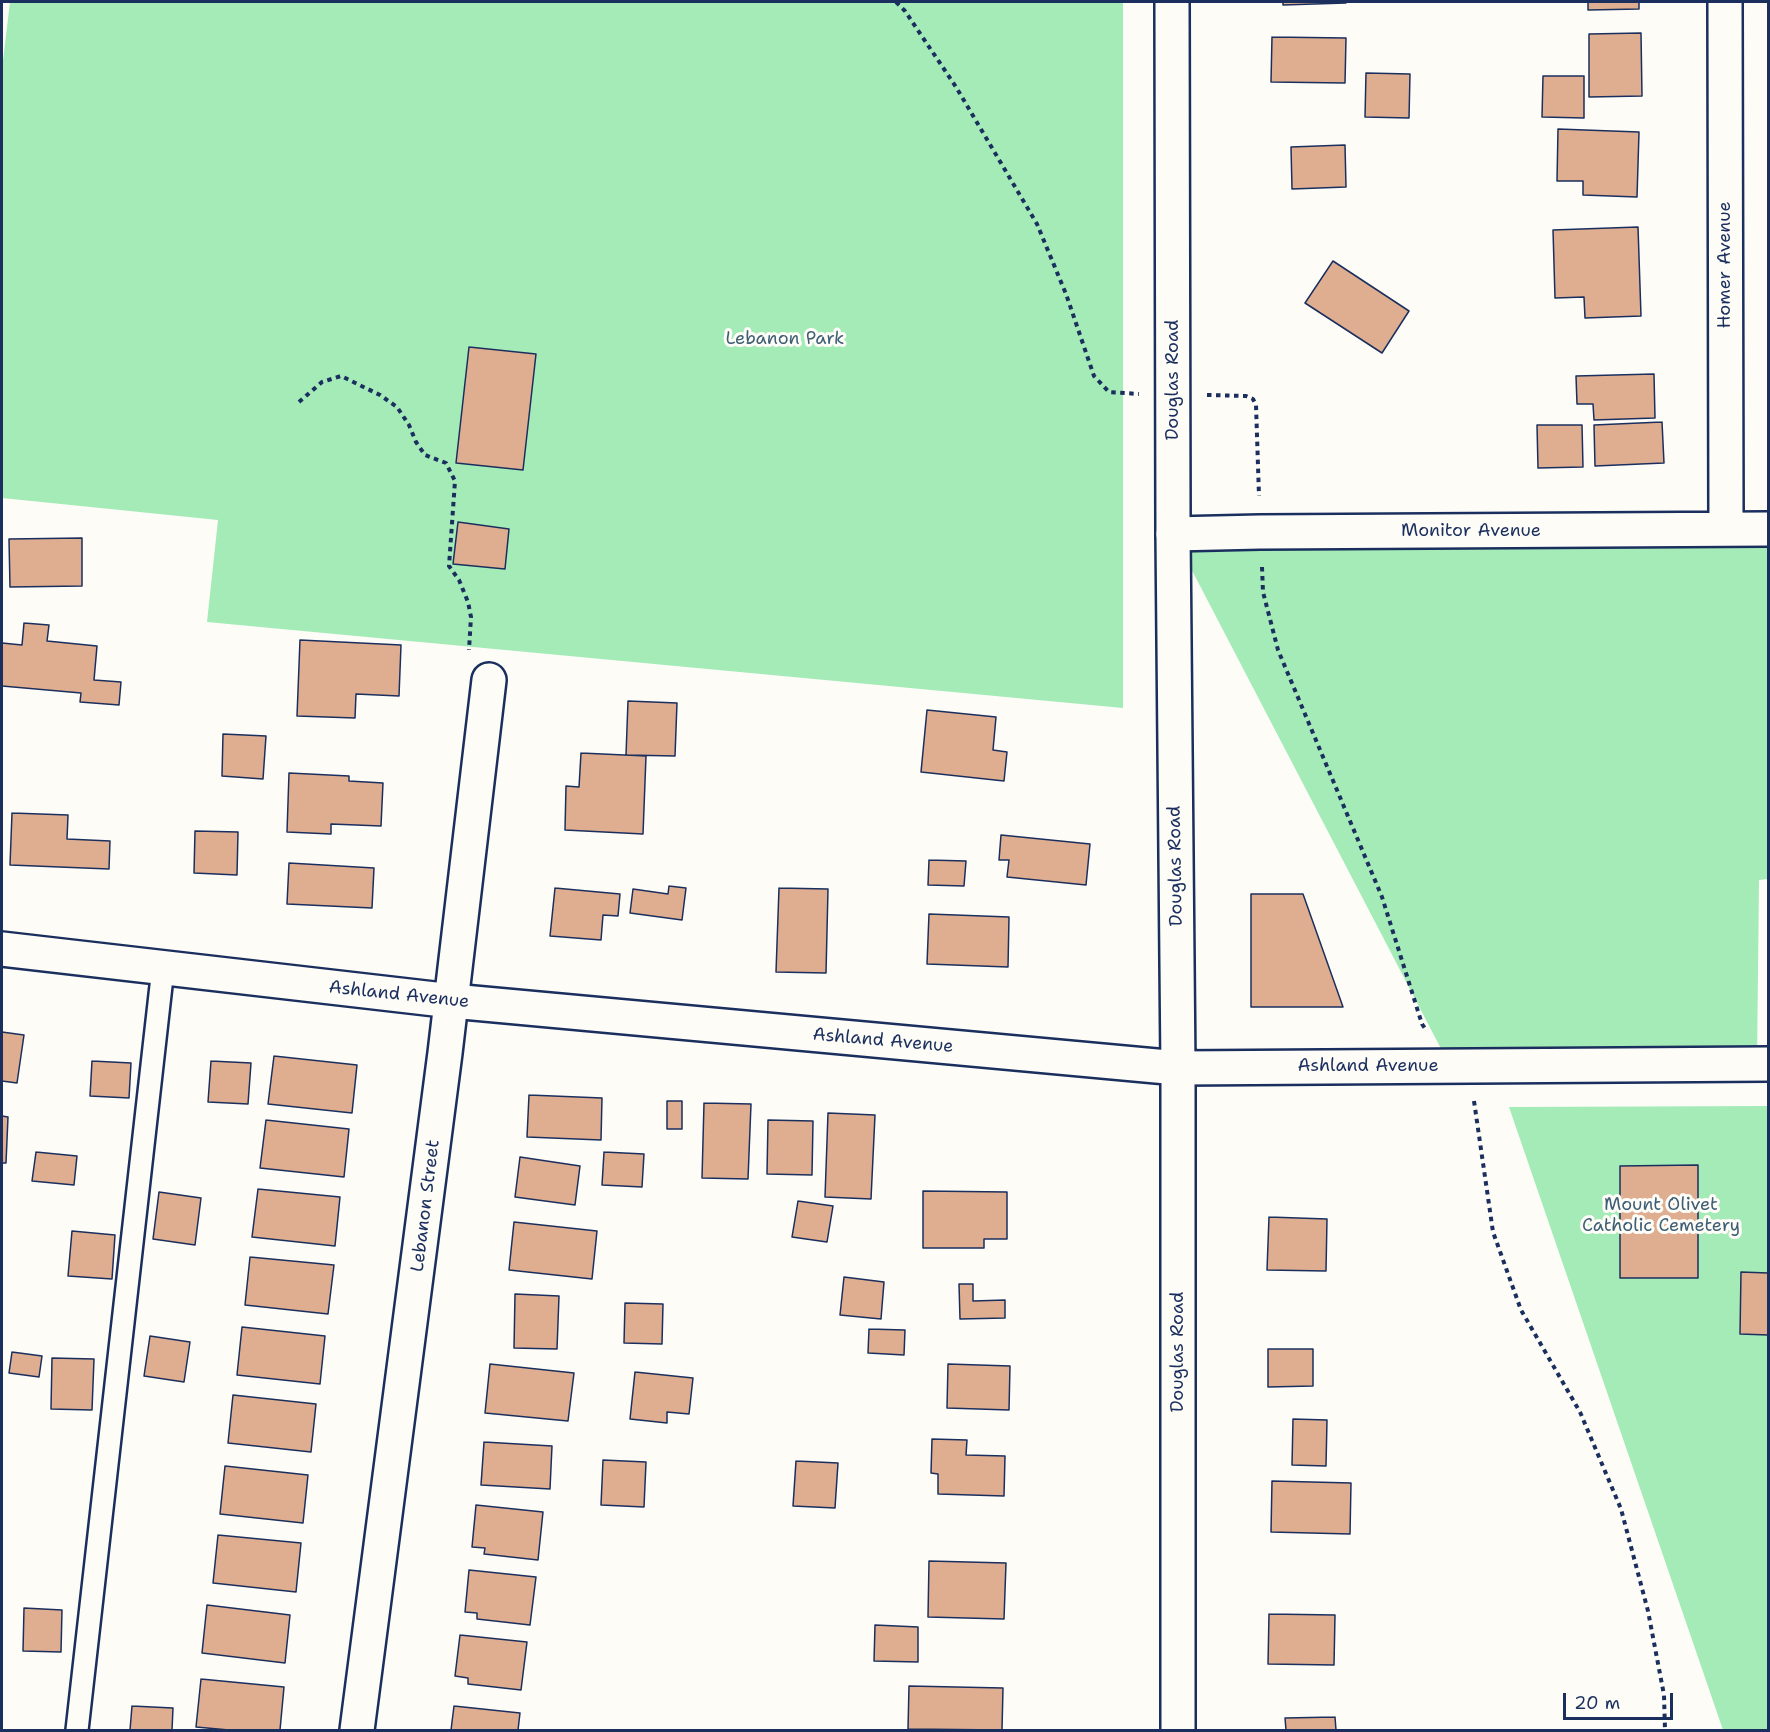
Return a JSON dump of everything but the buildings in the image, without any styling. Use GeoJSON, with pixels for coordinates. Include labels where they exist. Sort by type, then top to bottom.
{"type":"FeatureCollection","features":[{"type":"Feature","properties":{"kind":"street","name":"Douglas Road"},"geometry":{"type":"LineString","coordinates":[[1172,2],[1173,534],[1178,1068],[1178,1731]]}},
{"type":"Feature","properties":{"kind":"street","name":"Homer Avenue"},"geometry":{"type":"LineString","coordinates":[[1725,2],[1726,529]]}},
{"type":"Feature","properties":{"kind":"street","name":"Monitor Avenue"},"geometry":{"type":"LineString","coordinates":[[1173,534],[1768,529]]}},
{"type":"Feature","properties":{"kind":"street","name":"Lebanon Street"},"geometry":{"type":"LineString","coordinates":[[357,1731],[452,1001],[478,670]]}},
{"type":"Feature","properties":{"kind":"street","name":"Ashland Avenue"},"geometry":{"type":"LineString","coordinates":[[2,949],[452,1001],[1178,1068],[1768,1064]]}},
{"type":"Feature","properties":{"kind":"lane"},"geometry":{"type":"LineString","coordinates":[[77,1731],[162,968]]}},
{"type":"Feature","properties":{"kind":"path"},"geometry":{"type":"LineString","coordinates":[[896,2],[905,11],[956,87],[1037,224],[1066,294],[1094,376],[1109,392],[1139,394]]}},
{"type":"Feature","properties":{"kind":"path"},"geometry":{"type":"LineString","coordinates":[[298,402],[322,382],[341,376],[380,395],[397,407],[425,455],[446,463],[455,481],[449,566],[459,580],[468,602],[478,670]]}},
{"type":"Feature","properties":{"kind":"path"},"geometry":{"type":"LineString","coordinates":[[1209,395],[1246,396],[1253,399],[1256,405],[1259,504]]}},
{"type":"Feature","properties":{"kind":"path"},"geometry":{"type":"LineString","coordinates":[[1262,561],[1263,592],[1278,650],[1382,897],[1422,1024],[1428,1033]]}},
{"type":"Feature","properties":{"kind":"path"},"geometry":{"type":"LineString","coordinates":[[1476,1103],[1493,1232],[1521,1310],[1580,1412],[1621,1509],[1648,1611],[1664,1695],[1665,1731]]}},
{"type":"Feature","properties":{"kind":"green space","name":"Lebanon Park"},"geometry":{"type":"Polygon","coordinates":[[[10,2],[1123,2],[1123,708],[207,622],[218,520],[2,498],[2,69],[10,2]]]}},
{"type":"Feature","properties":{"kind":"green space"},"geometry":{"type":"Polygon","coordinates":[[[1768,530],[1768,879],[1759,880],[1757,1064],[1450,1066],[1173,534],[1768,530]]]}},
{"type":"Feature","properties":{"kind":"green space","name":"Mount Olivet Catholic Cemetery"},"geometry":{"type":"Polygon","coordinates":[[[1768,1106],[1768,1730],[1723,1730],[1509,1107],[1768,1106]]]}}]}
